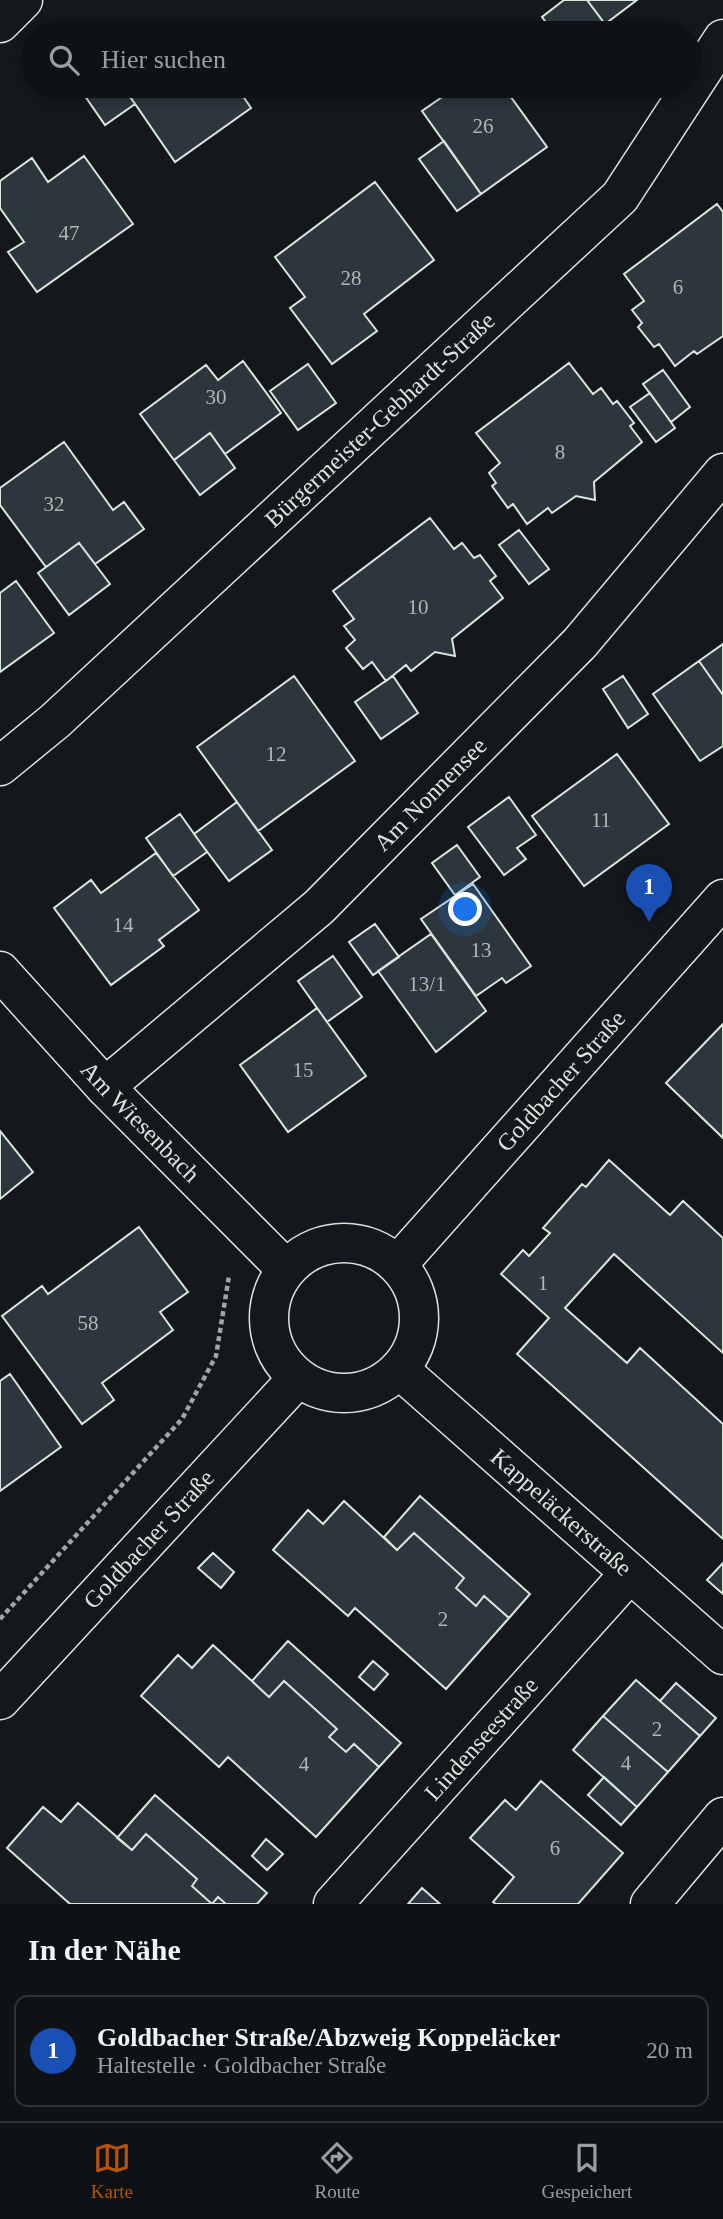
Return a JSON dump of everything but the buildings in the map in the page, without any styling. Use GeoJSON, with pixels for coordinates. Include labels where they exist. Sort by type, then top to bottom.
{"type":"FeatureCollection","features":[{"type":"Feature","properties":{"kind":"street"},"geometry":{"type":"LineString","coordinates":[[0,23],[23,0]]}},
{"type":"Feature","properties":{"kind":"street","name":"Bürgermeister-Gebhardt-Straße"},"geometry":{"type":"LineString","coordinates":[[702,71],[723,39]]}},
{"type":"Feature","properties":{"kind":"street","name":"Bürgermeister-Gebhardt-Straße"},"geometry":{"type":"LineString","coordinates":[[0,766],[55,721],[620,197],[685,98]]}},
{"type":"Feature","properties":{"kind":"street","name":"Am Nonnensee"},"geometry":{"type":"LineString","coordinates":[[106,1087],[319,907],[580,643],[723,473]]}},
{"type":"Feature","properties":{"kind":"street","name":"Goldbacher Straße"},"geometry":{"type":"LineString","coordinates":[[398,1265],[723,899]]}},
{"type":"Feature","properties":{"kind":"street","name":"Am Wiesenbach"},"geometry":{"type":"LineString","coordinates":[[0,971],[106,1087],[272,1255]]}},
{"type":"Feature","properties":{"kind":"street"},"geometry":{"type":"LineString","coordinates":[[333,1242],[371,1247],[398,1265],[411,1282],[420,1307],[417,1339],[400,1370],[376,1388],[341,1395],[297,1379],[277,1357],[269,1336],[268,1306],[272,1255],[309,1250],[333,1242]]}},
{"type":"Feature","properties":{"kind":"street","name":"Kappeläckerstraße"},"geometry":{"type":"LineString","coordinates":[[400,1370],[723,1655]]}},
{"type":"Feature","properties":{"kind":"street","name":"Goldbacher Straße"},"geometry":{"type":"LineString","coordinates":[[0,1700],[297,1379]]}},
{"type":"Feature","properties":{"kind":"street","name":"Lindenseestraße"},"geometry":{"type":"LineString","coordinates":[[333,1904],[630,1573]]}},
{"type":"Feature","properties":{"kind":"street"},"geometry":{"type":"LineString","coordinates":[[650,1904],[723,1816]]}},
{"type":"Feature","properties":{"kind":"path"},"geometry":{"type":"LineString","coordinates":[[0,1619],[182,1419],[216,1356],[230,1276],[272,1255]]}},
{"type":"Feature","properties":{"kind":"place","name":"Goldbacher Straße/Abzweig Koppeläcker"},"geometry":{"type":"Point","coordinates":[649,922]}}]}
